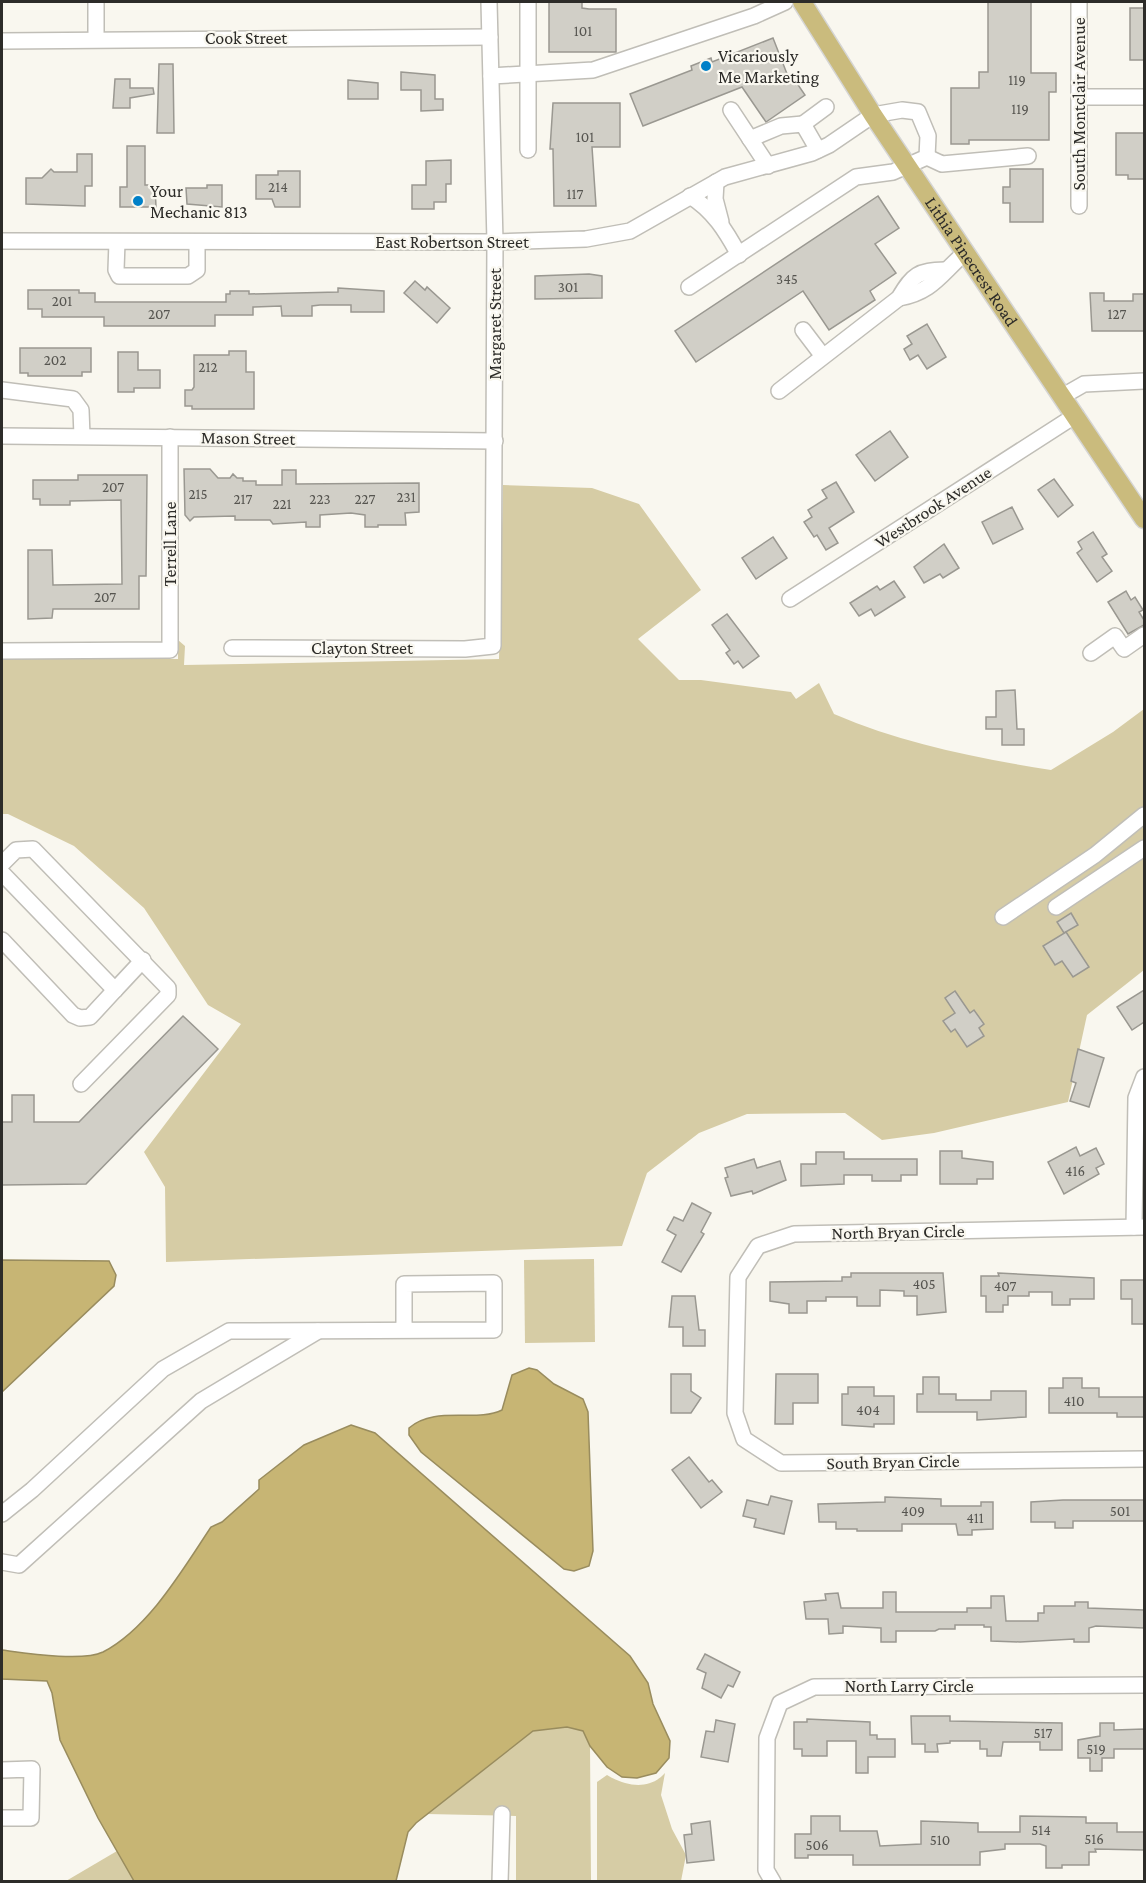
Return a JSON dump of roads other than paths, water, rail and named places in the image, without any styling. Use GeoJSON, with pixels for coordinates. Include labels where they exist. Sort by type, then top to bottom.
{"type":"FeatureCollection","features":[{"type":"Feature","properties":{"kind":"main road","name":"Lithia Pinecrest Road"},"geometry":{"type":"LineString","coordinates":[[802,2],[873,115],[1142,511]]}},
{"type":"Feature","properties":{"kind":"street"},"geometry":{"type":"LineString","coordinates":[[96,2],[96,39]]}},
{"type":"Feature","properties":{"kind":"street","name":"Margaret Street"},"geometry":{"type":"LineString","coordinates":[[489,2],[495,242],[493,646]]}},
{"type":"Feature","properties":{"kind":"street"},"geometry":{"type":"LineString","coordinates":[[528,2],[528,150]]}},
{"type":"Feature","properties":{"kind":"street"},"geometry":{"type":"LineString","coordinates":[[491,76],[593,70],[754,16],[785,2]]}},
{"type":"Feature","properties":{"kind":"street","name":"South Montclair Avenue"},"geometry":{"type":"LineString","coordinates":[[1079,2],[1079,206]]}},
{"type":"Feature","properties":{"kind":"street","name":"Cook Street"},"geometry":{"type":"LineString","coordinates":[[2,41],[490,37]]}},
{"type":"Feature","properties":{"kind":"street"},"geometry":{"type":"LineString","coordinates":[[1079,98],[1144,98]]}},
{"type":"Feature","properties":{"kind":"street"},"geometry":{"type":"LineString","coordinates":[[750,139],[781,126],[803,124],[826,107]]}},
{"type":"Feature","properties":{"kind":"street"},"geometry":{"type":"LineString","coordinates":[[731,110],[768,166]]}},
{"type":"Feature","properties":{"kind":"street"},"geometry":{"type":"LineString","coordinates":[[873,115],[902,110],[918,112],[927,136],[927,157]]}},
{"type":"Feature","properties":{"kind":"street","name":"East Robertson Street"},"geometry":{"type":"LineString","coordinates":[[2,241],[495,242],[608,236],[630,231],[716,182],[818,150],[873,115]]}},
{"type":"Feature","properties":{"kind":"street"},"geometry":{"type":"LineString","coordinates":[[803,124],[818,150]]}},
{"type":"Feature","properties":{"kind":"street"},"geometry":{"type":"LineString","coordinates":[[689,287],[856,177],[893,172],[927,157],[942,164],[1028,156]]}},
{"type":"Feature","properties":{"kind":"street"},"geometry":{"type":"LineString","coordinates":[[716,182],[715,199],[721,222],[739,255]]}},
{"type":"Feature","properties":{"kind":"street"},"geometry":{"type":"LineString","coordinates":[[690,196],[704,205],[711,215],[721,222]]}},
{"type":"Feature","properties":{"kind":"street"},"geometry":{"type":"LineString","coordinates":[[117,242],[116,270],[119,276],[188,276],[196,270],[197,242]]}},
{"type":"Feature","properties":{"kind":"street"},"geometry":{"type":"LineString","coordinates":[[779,391],[822,355],[899,298],[916,295],[935,285],[945,270],[966,252]]}},
{"type":"Feature","properties":{"kind":"street"},"geometry":{"type":"LineString","coordinates":[[803,330],[822,355]]}},
{"type":"Feature","properties":{"kind":"street"},"geometry":{"type":"LineString","coordinates":[[1063,396],[1084,384],[1144,381]]}},
{"type":"Feature","properties":{"kind":"street"},"geometry":{"type":"LineString","coordinates":[[2,390],[73,399],[78,403],[82,436]]}},
{"type":"Feature","properties":{"kind":"street","name":"Westbrook Avenue"},"geometry":{"type":"LineString","coordinates":[[790,599],[1076,415]]}},
{"type":"Feature","properties":{"kind":"street","name":"Mason Street"},"geometry":{"type":"LineString","coordinates":[[2,436],[495,441]]}},
{"type":"Feature","properties":{"kind":"street","name":"Terrell Lane"},"geometry":{"type":"LineString","coordinates":[[2,651],[170,650],[170,438]]}},
{"type":"Feature","properties":{"kind":"street"},"geometry":{"type":"LineString","coordinates":[[1091,653],[1115,636],[1124,649],[1144,635]]}},
{"type":"Feature","properties":{"kind":"street","name":"Clayton Street"},"geometry":{"type":"LineString","coordinates":[[232,648],[465,649],[493,646]]}},
{"type":"Feature","properties":{"kind":"street"},"geometry":{"type":"LineString","coordinates":[[1004,916],[1095,855],[1144,815]]}},
{"type":"Feature","properties":{"kind":"street"},"geometry":{"type":"LineString","coordinates":[[1056,907],[1144,848]]}},
{"type":"Feature","properties":{"kind":"street"},"geometry":{"type":"LineString","coordinates":[[2,864],[16,849],[33,849],[163,980],[168,995],[81,1084]]}},
{"type":"Feature","properties":{"kind":"street"},"geometry":{"type":"LineString","coordinates":[[2,873],[115,990]]}},
{"type":"Feature","properties":{"kind":"street"},"geometry":{"type":"LineString","coordinates":[[2,940],[73,1015],[80,1018],[90,1017],[143,960]]}},
{"type":"Feature","properties":{"kind":"street"},"geometry":{"type":"LineString","coordinates":[[1139,1227],[1136,1098],[1144,1077]]}},
{"type":"Feature","properties":{"kind":"street","name":"North Bryan Circle"},"geometry":{"type":"LineString","coordinates":[[738,1345],[738,1277],[758,1246],[794,1234],[1139,1227]]}},
{"type":"Feature","properties":{"kind":"street"},"geometry":{"type":"LineString","coordinates":[[2,1514],[32,1490],[163,1369],[229,1331],[494,1330],[494,1284],[404,1284],[404,1330]]}},
{"type":"Feature","properties":{"kind":"street"},"geometry":{"type":"LineString","coordinates":[[2,1562],[18,1565],[201,1401],[318,1331]]}},
{"type":"Feature","properties":{"kind":"street","name":"South Bryan Circle"},"geometry":{"type":"LineString","coordinates":[[738,1345],[735,1413],[744,1439],[781,1463],[1144,1459]]}},
{"type":"Feature","properties":{"kind":"street","name":"North Larry Circle"},"geometry":{"type":"LineString","coordinates":[[774,1881],[766,1870],[767,1738],[780,1703],[814,1687],[1144,1685]]}},
{"type":"Feature","properties":{"kind":"street"},"geometry":{"type":"LineString","coordinates":[[2,1770],[32,1769],[31,1818],[2,1818]]}},
{"type":"Feature","properties":{"kind":"street"},"geometry":{"type":"LineString","coordinates":[[500,1881],[502,1814]]}},
{"type":"Feature","properties":{"kind":"place","name":"Vicariously Me Marketing"},"geometry":{"type":"Point","coordinates":[706,66]}},
{"type":"Feature","properties":{"kind":"place","name":"Your Mechanic 813"},"geometry":{"type":"Point","coordinates":[138,201]}}]}
